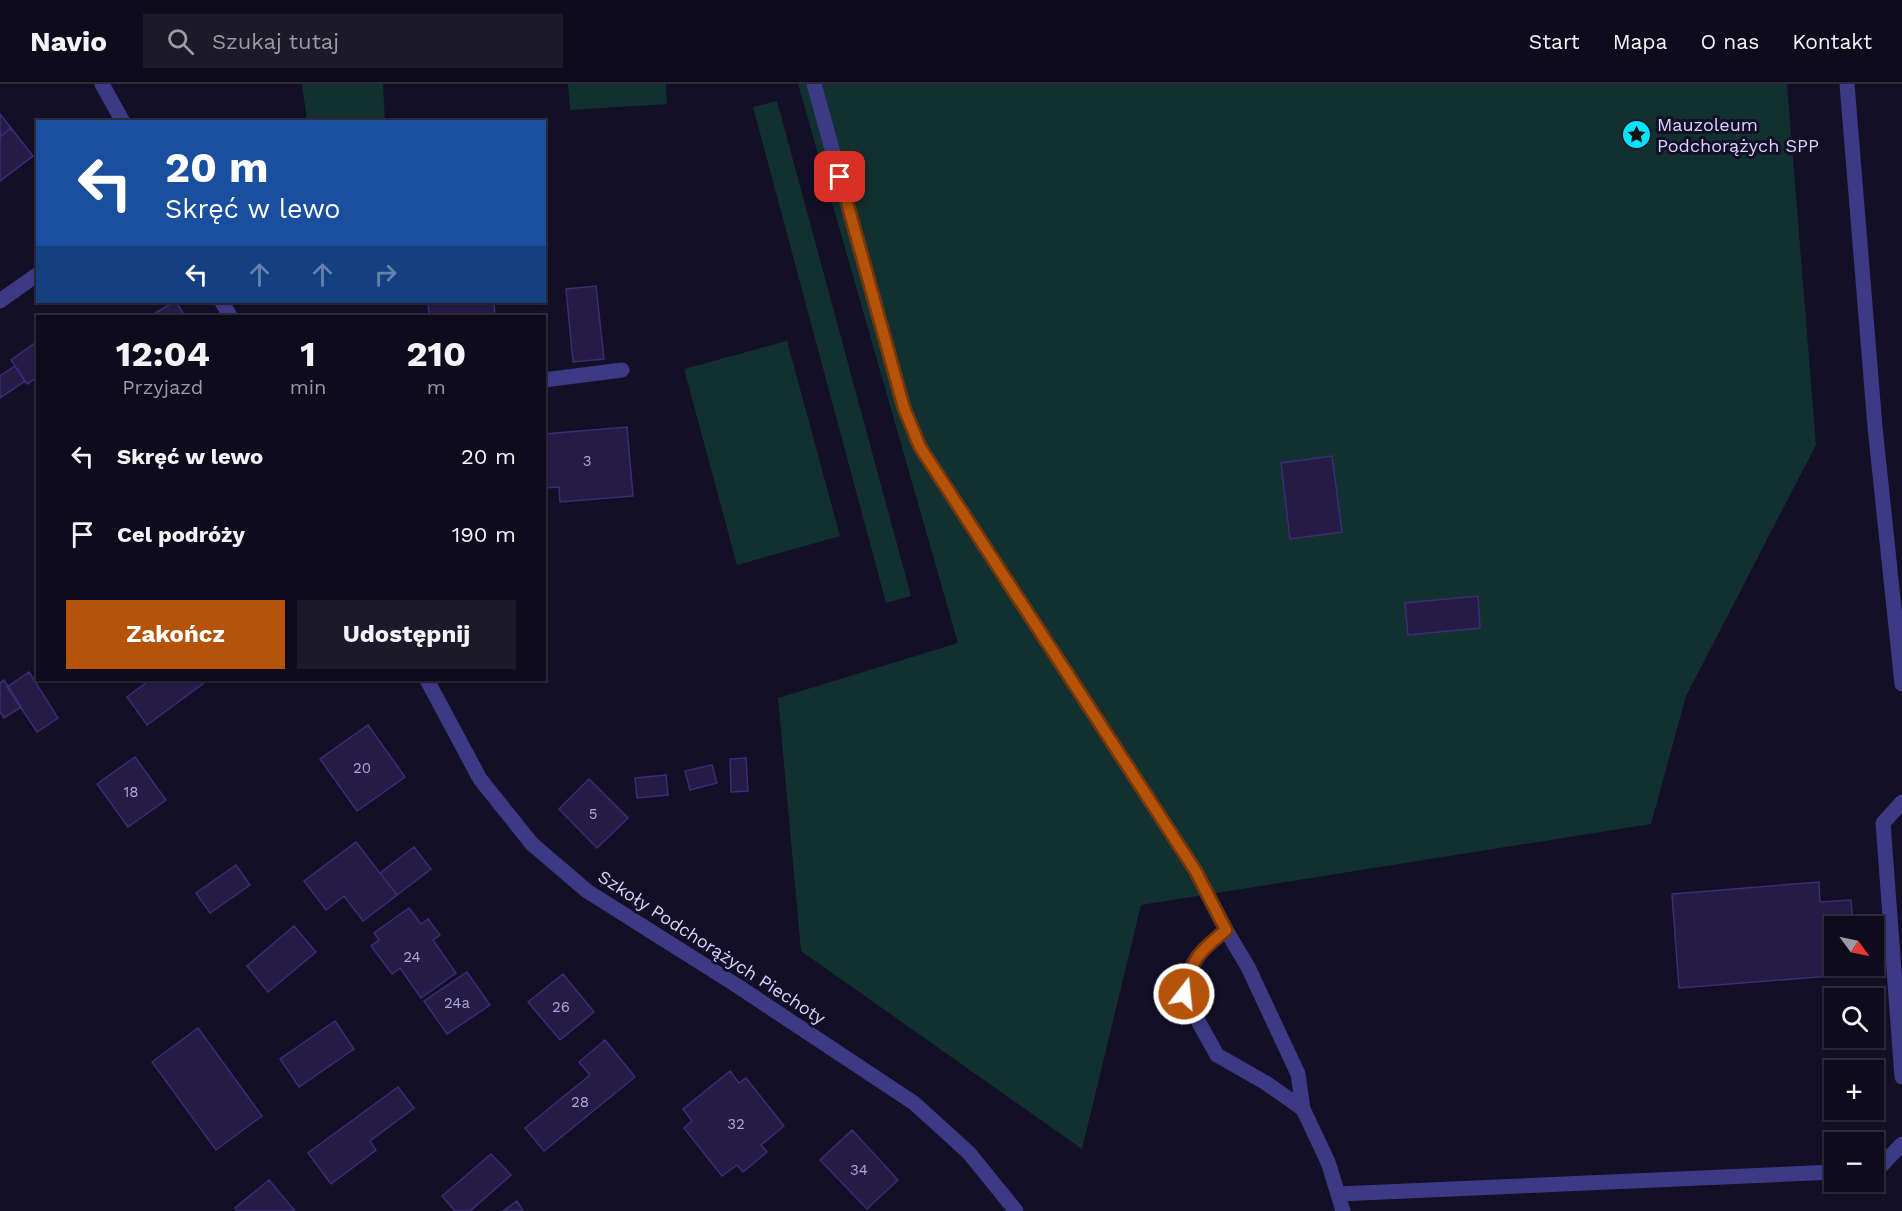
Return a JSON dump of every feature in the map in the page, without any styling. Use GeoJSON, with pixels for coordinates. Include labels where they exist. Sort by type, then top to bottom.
{"type":"FeatureCollection","features":[{"type":"Feature","properties":{"kind":"street"},"geometry":{"type":"LineString","coordinates":[[102,84],[122,120]]}},
{"type":"Feature","properties":{"kind":"street"},"geometry":{"type":"LineString","coordinates":[[814,84],[904,408],[920,447],[1195,870],[1248,967],[1298,1074],[1303,1109],[1328,1162],[1343,1211]]}},
{"type":"Feature","properties":{"kind":"street"},"geometry":{"type":"LineString","coordinates":[[1847,84],[1875,427],[1902,684]]}},
{"type":"Feature","properties":{"kind":"street"},"geometry":{"type":"LineString","coordinates":[[0,302],[36,275]]}},
{"type":"Feature","properties":{"kind":"street"},"geometry":{"type":"LineString","coordinates":[[546,380],[622,370]]}},
{"type":"Feature","properties":{"kind":"street","name":"Szkoły Podchorążych Piechoty"},"geometry":{"type":"LineString","coordinates":[[428,681],[480,779],[532,844],[587,891],[736,985],[914,1103],[969,1153],[1016,1211]]}},
{"type":"Feature","properties":{"kind":"street"},"geometry":{"type":"LineString","coordinates":[[1902,802],[1883,823],[1902,1077]]}},
{"type":"Feature","properties":{"kind":"street"},"geometry":{"type":"LineString","coordinates":[[1226,930],[1200,952],[1188,971],[1184,994],[1217,1055],[1266,1083],[1303,1109]]}},
{"type":"Feature","properties":{"kind":"street"},"geometry":{"type":"LineString","coordinates":[[1884,1164],[1899,1152]]}},
{"type":"Feature","properties":{"kind":"street"},"geometry":{"type":"LineString","coordinates":[[1338,1194],[1824,1172]]}},
{"type":"Feature","properties":{"kind":"green space"},"geometry":{"type":"Polygon","coordinates":[[[302,84],[383,84],[385,120],[307,120],[302,84]]]}},
{"type":"Feature","properties":{"kind":"green space"},"geometry":{"type":"Polygon","coordinates":[[[568,84],[666,84],[667,104],[570,110],[568,84]]]}},
{"type":"Feature","properties":{"kind":"green space"},"geometry":{"type":"Polygon","coordinates":[[[798,84],[1787,84],[1816,445],[1686,696],[1651,824],[1141,905],[1082,1149],[801,951],[778,698],[958,643],[798,84]]]}},
{"type":"Feature","properties":{"kind":"green space"},"geometry":{"type":"Polygon","coordinates":[[[777,101],[911,596],[886,603],[753,107],[777,101]]]}},
{"type":"Feature","properties":{"kind":"green space"},"geometry":{"type":"Polygon","coordinates":[[[787,341],[840,536],[737,565],[684,369],[787,341]]]}},
{"type":"Feature","properties":{"kind":"building"},"geometry":{"type":"Polygon","coordinates":[[[0,114],[11,128],[0,137],[0,114]]]}},
{"type":"Feature","properties":{"kind":"building"},"geometry":{"type":"Polygon","coordinates":[[[11,128],[33,156],[0,181],[0,137],[11,128]]]}},
{"type":"Feature","properties":{"kind":"building"},"geometry":{"type":"Polygon","coordinates":[[[596,286],[604,359],[573,362],[566,289],[596,286]]]}},
{"type":"Feature","properties":{"kind":"building"},"geometry":{"type":"Polygon","coordinates":[[[172,303],[177,303],[184,315],[152,315],[172,303]]]}},
{"type":"Feature","properties":{"kind":"building"},"geometry":{"type":"Polygon","coordinates":[[[428,303],[494,303],[495,315],[429,315],[428,303]]]}},
{"type":"Feature","properties":{"kind":"building"},"geometry":{"type":"Polygon","coordinates":[[[36,342],[36,378],[27,384],[11,360],[36,342]]]}},
{"type":"Feature","properties":{"kind":"building"},"geometry":{"type":"Polygon","coordinates":[[[15,366],[25,381],[0,398],[0,376],[15,366]]]}},
{"type":"Feature","properties":{"kind":"building"},"geometry":{"type":"Polygon","coordinates":[[[627,427],[633,496],[560,502],[559,487],[546,488],[546,434],[627,427]]]}},
{"type":"Feature","properties":{"kind":"building"},"geometry":{"type":"Polygon","coordinates":[[[1332,456],[1342,532],[1290,539],[1281,463],[1332,456]]]}},
{"type":"Feature","properties":{"kind":"building"},"geometry":{"type":"Polygon","coordinates":[[[1478,596],[1480,628],[1408,635],[1405,603],[1478,596]]]}},
{"type":"Feature","properties":{"kind":"building"},"geometry":{"type":"Polygon","coordinates":[[[29,672],[58,718],[37,732],[7,687],[29,672]]]}},
{"type":"Feature","properties":{"kind":"building"},"geometry":{"type":"Polygon","coordinates":[[[4,680],[21,707],[4,718],[0,712],[0,683],[4,680]]]}},
{"type":"Feature","properties":{"kind":"building"},"geometry":{"type":"Polygon","coordinates":[[[149,681],[207,681],[147,725],[127,697],[149,681]]]}},
{"type":"Feature","properties":{"kind":"building"},"geometry":{"type":"Polygon","coordinates":[[[368,725],[405,777],[357,811],[320,759],[368,725]]]}},
{"type":"Feature","properties":{"kind":"building"},"geometry":{"type":"Polygon","coordinates":[[[135,757],[166,800],[128,827],[97,784],[135,757]]]}},
{"type":"Feature","properties":{"kind":"building"},"geometry":{"type":"Polygon","coordinates":[[[746,758],[748,791],[731,792],[730,759],[746,758]]]}},
{"type":"Feature","properties":{"kind":"building"},"geometry":{"type":"Polygon","coordinates":[[[712,765],[717,783],[690,790],[685,771],[712,765]]]}},
{"type":"Feature","properties":{"kind":"building"},"geometry":{"type":"Polygon","coordinates":[[[666,775],[668,795],[637,798],[635,778],[666,775]]]}},
{"type":"Feature","properties":{"kind":"building"},"geometry":{"type":"Polygon","coordinates":[[[589,779],[628,818],[597,848],[559,809],[589,779]]]}},
{"type":"Feature","properties":{"kind":"building"},"geometry":{"type":"Polygon","coordinates":[[[356,842],[397,895],[363,921],[344,896],[326,910],[304,881],[356,842]]]}},
{"type":"Feature","properties":{"kind":"building"},"geometry":{"type":"Polygon","coordinates":[[[414,847],[431,869],[397,895],[380,873],[414,847]]]}},
{"type":"Feature","properties":{"kind":"building"},"geometry":{"type":"Polygon","coordinates":[[[236,865],[250,885],[210,913],[196,893],[236,865]]]}},
{"type":"Feature","properties":{"kind":"building"},"geometry":{"type":"Polygon","coordinates":[[[1819,882],[1820,902],[1851,900],[1852,916],[1824,916],[1824,976],[1831,976],[1679,988],[1672,894],[1819,882]]]}},
{"type":"Feature","properties":{"kind":"building"},"geometry":{"type":"Polygon","coordinates":[[[409,908],[421,924],[428,919],[440,935],[433,940],[456,973],[421,998],[400,968],[392,974],[371,946],[379,940],[374,933],[409,908]]]}},
{"type":"Feature","properties":{"kind":"building"},"geometry":{"type":"Polygon","coordinates":[[[294,926],[316,952],[268,992],[247,966],[294,926]]]}},
{"type":"Feature","properties":{"kind":"building"},"geometry":{"type":"Polygon","coordinates":[[[467,972],[490,1005],[447,1034],[424,1001],[467,972]]]}},
{"type":"Feature","properties":{"kind":"building"},"geometry":{"type":"Polygon","coordinates":[[[563,974],[594,1012],[560,1040],[528,1002],[563,974]]]}},
{"type":"Feature","properties":{"kind":"building"},"geometry":{"type":"Polygon","coordinates":[[[335,1021],[354,1049],[299,1087],[280,1059],[335,1021]]]}},
{"type":"Feature","properties":{"kind":"building"},"geometry":{"type":"Polygon","coordinates":[[[198,1028],[262,1116],[216,1150],[152,1062],[198,1028]]]}},
{"type":"Feature","properties":{"kind":"building"},"geometry":{"type":"Polygon","coordinates":[[[605,1040],[635,1077],[544,1151],[525,1128],[590,1075],[579,1062],[605,1040]]]}},
{"type":"Feature","properties":{"kind":"building"},"geometry":{"type":"Polygon","coordinates":[[[730,1071],[739,1083],[746,1078],[784,1126],[761,1145],[767,1152],[743,1172],[737,1165],[722,1176],[684,1128],[692,1121],[683,1109],[730,1071]]]}},
{"type":"Feature","properties":{"kind":"building"},"geometry":{"type":"Polygon","coordinates":[[[398,1087],[414,1108],[370,1141],[376,1150],[331,1184],[308,1153],[398,1087]]]}},
{"type":"Feature","properties":{"kind":"building"},"geometry":{"type":"Polygon","coordinates":[[[852,1130],[898,1180],[867,1209],[820,1160],[852,1130]]]}},
{"type":"Feature","properties":{"kind":"building"},"geometry":{"type":"Polygon","coordinates":[[[491,1154],[511,1175],[470,1211],[455,1211],[442,1196],[491,1154]]]}},
{"type":"Feature","properties":{"kind":"building"},"geometry":{"type":"Polygon","coordinates":[[[269,1180],[295,1211],[237,1211],[235,1208],[269,1180]]]}},
{"type":"Feature","properties":{"kind":"building"},"geometry":{"type":"Polygon","coordinates":[[[517,1201],[523,1211],[503,1211],[517,1201]]]}},
{"type":"Feature","properties":{"kind":"place","name":"Mauzoleum Podchorążych SPP"},"geometry":{"type":"Point","coordinates":[1636,134]}},
{"type":"Feature","properties":{"kind":"route"},"geometry":{"type":"LineString","coordinates":[[840,177],[904,408],[920,447],[1195,870],[1226,930],[1200,952],[1188,971],[1184,994]]}}]}
